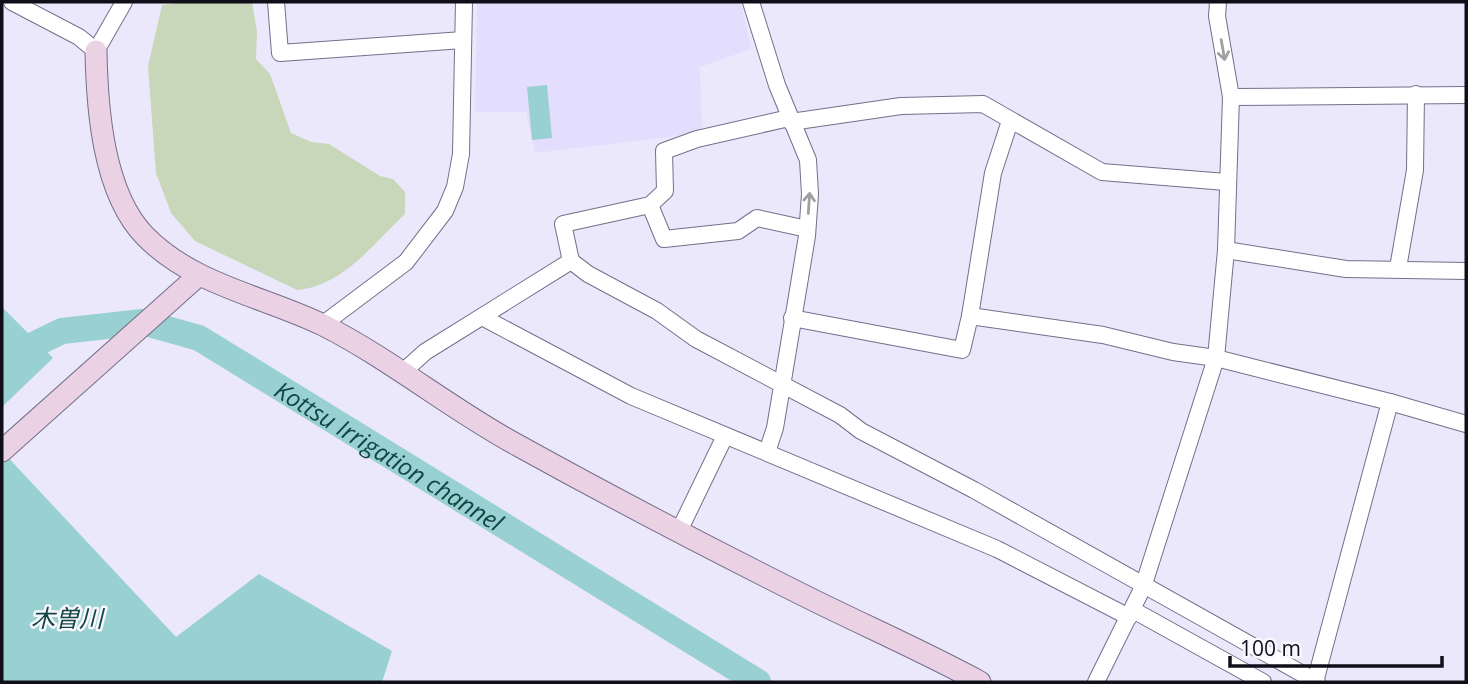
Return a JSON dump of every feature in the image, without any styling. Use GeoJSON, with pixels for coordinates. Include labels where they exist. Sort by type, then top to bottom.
{"type":"FeatureCollection","features":[{"type":"Feature","properties":{"kind":"street"},"geometry":{"type":"LineString","coordinates":[[12,2],[79,37],[96,51]]}},
{"type":"Feature","properties":{"kind":"street"},"geometry":{"type":"LineString","coordinates":[[124,2],[96,51],[108,162],[116,192],[143,234],[172,259],[199,275],[322,325],[404,371],[515,444],[680,531],[980,682]]}},
{"type":"Feature","properties":{"kind":"street"},"geometry":{"type":"LineString","coordinates":[[276,2],[281,53],[463,40]]}},
{"type":"Feature","properties":{"kind":"street"},"geometry":{"type":"LineString","coordinates":[[322,325],[406,262],[445,211],[455,187],[461,154],[464,2]]}},
{"type":"Feature","properties":{"kind":"street"},"geometry":{"type":"LineString","coordinates":[[751,2],[790,120],[808,160],[807,229],[781,386],[767,452]]}},
{"type":"Feature","properties":{"kind":"street"},"geometry":{"type":"LineString","coordinates":[[1096,682],[1143,587],[1216,358],[1226,250],[1226,182],[1231,97],[1217,16],[1218,2]]}},
{"type":"Feature","properties":{"kind":"street"},"geometry":{"type":"LineString","coordinates":[[1398,268],[1415,170],[1416,94]]}},
{"type":"Feature","properties":{"kind":"street"},"geometry":{"type":"LineString","coordinates":[[1231,97],[1466,95]]}},
{"type":"Feature","properties":{"kind":"street"},"geometry":{"type":"LineString","coordinates":[[1226,182],[1102,172],[983,104],[888,107],[790,120],[697,139],[664,151],[665,191],[650,205],[563,224],[571,261],[588,274],[657,311],[696,339],[840,415],[862,431],[985,496],[1316,682],[1391,401]]}},
{"type":"Feature","properties":{"kind":"street"},"geometry":{"type":"LineString","coordinates":[[792,318],[962,350],[993,173],[1010,121]]}},
{"type":"Feature","properties":{"kind":"street"},"geometry":{"type":"LineString","coordinates":[[650,205],[664,239],[738,231],[757,218],[770,218],[807,229]]}},
{"type":"Feature","properties":{"kind":"street"},"geometry":{"type":"LineString","coordinates":[[1226,250],[1346,268],[1466,271]]}},
{"type":"Feature","properties":{"kind":"street"},"geometry":{"type":"LineString","coordinates":[[404,371],[425,352],[571,261]]}},
{"type":"Feature","properties":{"kind":"street"},"geometry":{"type":"LineString","coordinates":[[2,451],[199,275]]}},
{"type":"Feature","properties":{"kind":"street"},"geometry":{"type":"LineString","coordinates":[[970,316],[1103,335],[1174,352],[1216,358],[1391,401],[1466,424]]}},
{"type":"Feature","properties":{"kind":"street"},"geometry":{"type":"LineString","coordinates":[[482,317],[631,396],[997,549],[1131,613],[1263,682]]}},
{"type":"Feature","properties":{"kind":"street"},"geometry":{"type":"LineString","coordinates":[[680,531],[725,436]]}},
{"type":"Feature","properties":{"kind":"shaded area"},"geometry":{"type":"Polygon","coordinates":[[[182,2],[252,2],[257,32],[256,59],[270,74],[291,133],[311,142],[329,144],[380,176],[393,179],[405,192],[405,214],[356,262],[329,281],[297,290],[195,241],[171,213],[156,173],[148,66],[162,5],[182,2]]]}},
{"type":"Feature","properties":{"kind":"shaded area"},"geometry":{"type":"Polygon","coordinates":[[[477,2],[741,2],[751,49],[700,67],[702,133],[535,153],[526,112],[475,112],[477,2]]]}},
{"type":"Feature","properties":{"kind":"water"},"geometry":{"type":"Polygon","coordinates":[[[547,85],[552,138],[532,140],[527,87],[547,85]]]}},
{"type":"Feature","properties":{"kind":"water"},"geometry":{"type":"Polygon","coordinates":[[[2,307],[53,358],[2,407],[2,307]]]}},
{"type":"Feature","properties":{"kind":"water","name":"木曽川"},"geometry":{"type":"Polygon","coordinates":[[[2,451],[176,637],[259,574],[392,651],[382,682],[2,682],[2,451]]]}},
{"type":"Feature","properties":{"kind":"waterway","name":"Kottsu Irrigation channel"},"geometry":{"type":"LineString","coordinates":[[2,360],[62,331],[142,322],[199,338],[758,682]]}}]}
